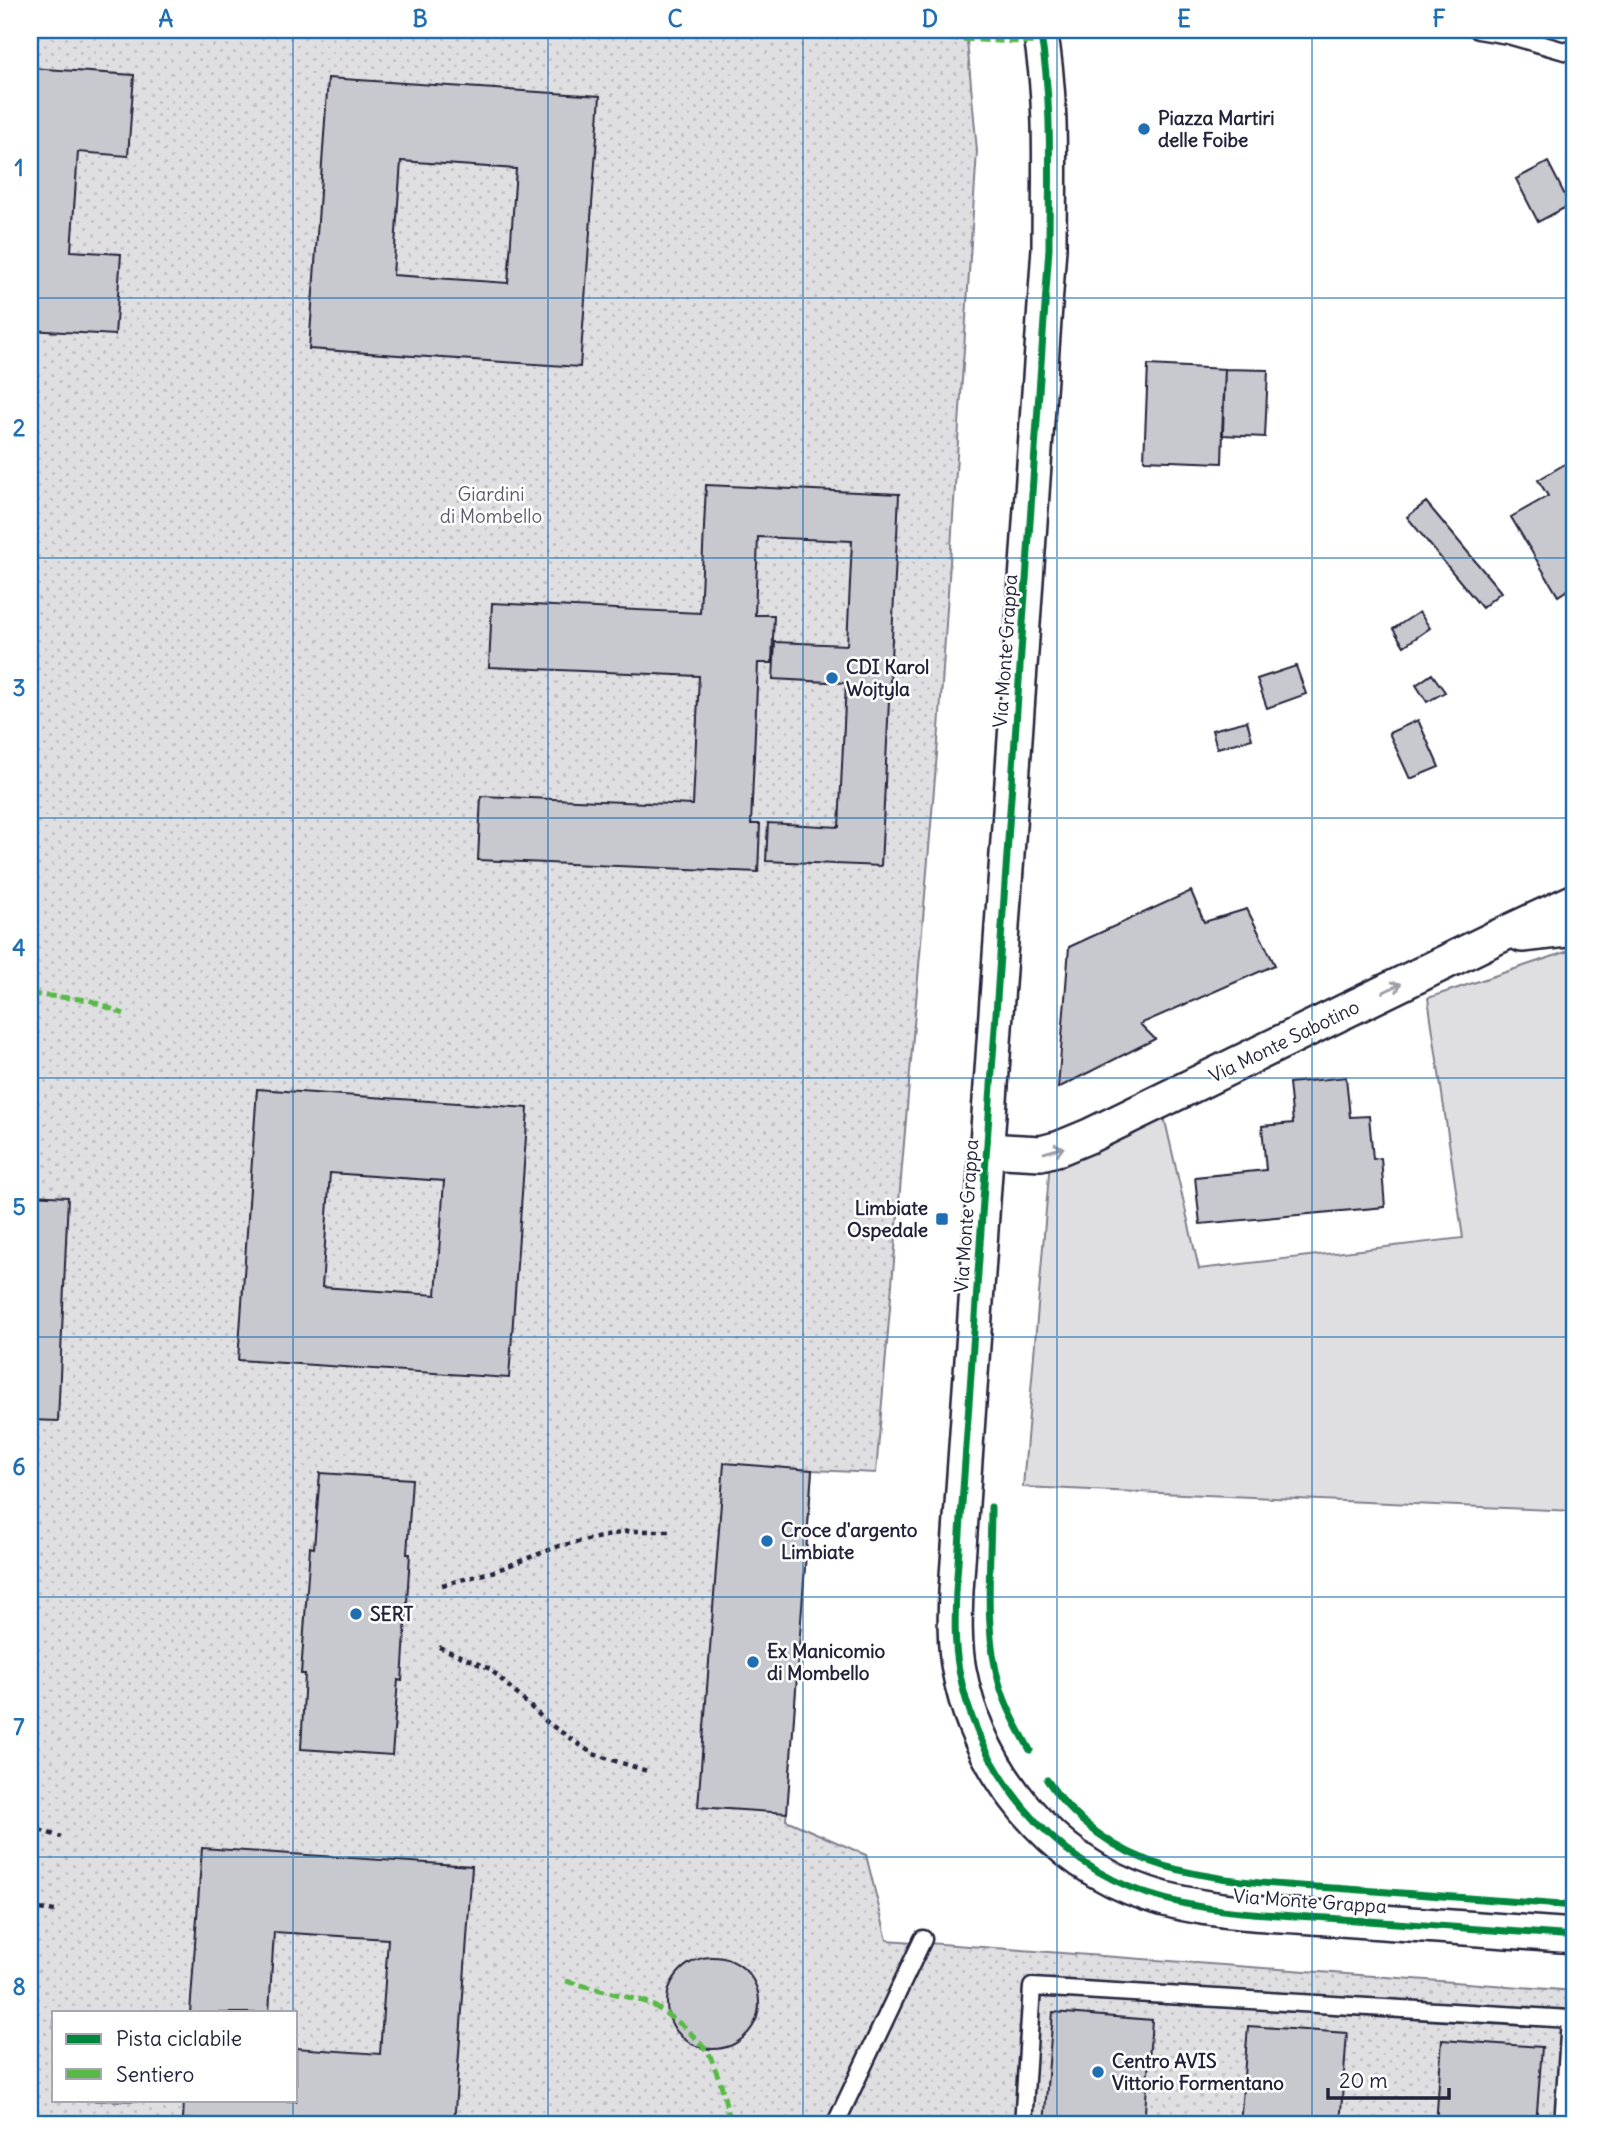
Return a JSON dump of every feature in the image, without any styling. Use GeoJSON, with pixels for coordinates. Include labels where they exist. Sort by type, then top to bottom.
{"type":"FeatureCollection","features":[{"type":"Feature","properties":{"kind":"street","name":"Via Monte Grappa"},"geometry":{"type":"LineString","coordinates":[[1040,30],[1046,71],[1050,145],[1049,248],[956,1591],[959,1671],[972,1717],[992,1761],[1019,1802],[1051,1837],[1089,1866],[1117,1882],[1162,1899],[1241,1912],[1575,1936]]}},
{"type":"Feature","properties":{"kind":"street","name":"Via Monte Sabotino"},"geometry":{"type":"LineString","coordinates":[[986,1150],[1041,1153],[1060,1149],[1575,901]]}},
{"type":"Feature","properties":{"kind":"street"},"geometry":{"type":"LineString","coordinates":[[1495,938],[1575,929]]}},
{"type":"Feature","properties":{"kind":"lane"},"geometry":{"type":"LineString","coordinates":[[1478,30],[1575,54]]}},
{"type":"Feature","properties":{"kind":"lane"},"geometry":{"type":"LineString","coordinates":[[835,2125],[923,1939]]}},
{"type":"Feature","properties":{"kind":"lane"},"geometry":{"type":"LineString","coordinates":[[1023,2125],[1032,1987],[1570,2020],[1563,2125]]}},
{"type":"Feature","properties":{"kind":"path"},"geometry":{"type":"LineString","coordinates":[[442,1585],[495,1571],[559,1546],[629,1531],[672,1531]]}},
{"type":"Feature","properties":{"kind":"path"},"geometry":{"type":"LineString","coordinates":[[439,1647],[490,1669],[548,1723],[593,1754],[647,1770]]}},
{"type":"Feature","properties":{"kind":"path"},"geometry":{"type":"LineString","coordinates":[[30,1827],[61,1837]]}},
{"type":"Feature","properties":{"kind":"path"},"geometry":{"type":"LineString","coordinates":[[30,1908],[56,1911]]}},
{"type":"Feature","properties":{"kind":"green space","name":"Giardini di Mombello"},"geometry":{"type":"Polygon","coordinates":[[[30,30],[966,30],[977,151],[939,730],[876,1473],[812,1470],[786,1820],[866,1855],[887,1940],[1575,1991],[1575,2125],[30,2125],[30,30]]]}},
{"type":"Feature","properties":{"kind":"green space"},"geometry":{"type":"Polygon","coordinates":[[[1575,949],[1575,1511],[1023,1487],[1050,1162],[1163,1112],[1199,1269],[1463,1238],[1428,998],[1575,949]]]}},
{"type":"Feature","properties":{"kind":"building"},"geometry":{"type":"Polygon","coordinates":[[[30,68],[134,75],[128,156],[78,152],[71,251],[121,254],[115,335],[30,330],[30,68]]]}},
{"type":"Feature","properties":{"kind":"building"},"geometry":{"type":"Polygon","coordinates":[[[328,78],[600,96],[580,367],[309,349],[328,78]],[[401,161],[393,275],[508,283],[516,169],[401,161]]]}},
{"type":"Feature","properties":{"kind":"building"},"geometry":{"type":"Polygon","coordinates":[[[1548,162],[1570,205],[1538,222],[1516,179],[1548,162]]]}},
{"type":"Feature","properties":{"kind":"building"},"geometry":{"type":"Polygon","coordinates":[[[1148,365],[1225,369],[1222,463],[1144,460],[1148,365]]]}},
{"type":"Feature","properties":{"kind":"building"},"geometry":{"type":"Polygon","coordinates":[[[1225,369],[1268,370],[1265,437],[1222,435],[1225,369]]]}},
{"type":"Feature","properties":{"kind":"building"},"geometry":{"type":"Polygon","coordinates":[[[1575,458],[1575,585],[1558,596],[1511,517],[1548,496],[1538,480],[1575,458]]]}},
{"type":"Feature","properties":{"kind":"building","name":"CDI Karol Wojtyla"},"geometry":{"type":"Polygon","coordinates":[[[706,485],[899,494],[881,866],[766,861],[768,823],[839,827],[846,683],[773,679],[775,642],[847,645],[852,541],[758,537],[755,615],[774,615],[772,663],[758,663],[751,824],[760,824],[758,872],[478,860],[481,796],[693,805],[699,676],[489,667],[492,603],[700,613],[706,485]]]}},
{"type":"Feature","properties":{"kind":"building"},"geometry":{"type":"Polygon","coordinates":[[[1426,502],[1501,592],[1482,608],[1407,517],[1426,502]]]}},
{"type":"Feature","properties":{"kind":"building"},"geometry":{"type":"Polygon","coordinates":[[[1419,612],[1430,628],[1404,646],[1393,629],[1419,612]]]}},
{"type":"Feature","properties":{"kind":"building"},"geometry":{"type":"Polygon","coordinates":[[[1296,666],[1306,694],[1267,708],[1257,679],[1296,666]]]}},
{"type":"Feature","properties":{"kind":"building"},"geometry":{"type":"Polygon","coordinates":[[[1432,674],[1445,692],[1427,702],[1416,685],[1432,674]]]}},
{"type":"Feature","properties":{"kind":"building"},"geometry":{"type":"Polygon","coordinates":[[[1418,720],[1439,767],[1410,779],[1389,733],[1418,720]]]}},
{"type":"Feature","properties":{"kind":"building"},"geometry":{"type":"Polygon","coordinates":[[[1247,721],[1252,739],[1217,748],[1212,730],[1247,721]]]}},
{"type":"Feature","properties":{"kind":"building"},"geometry":{"type":"Polygon","coordinates":[[[1191,891],[1204,922],[1247,909],[1275,965],[1140,1024],[1155,1039],[1058,1088],[1069,947],[1191,891]]]}},
{"type":"Feature","properties":{"kind":"building"},"geometry":{"type":"Polygon","coordinates":[[[1346,1077],[1350,1117],[1369,1116],[1373,1159],[1381,1158],[1385,1207],[1200,1224],[1195,1177],[1266,1170],[1262,1126],[1293,1123],[1289,1083],[1346,1077]]]}},
{"type":"Feature","properties":{"kind":"building"},"geometry":{"type":"Polygon","coordinates":[[[257,1089],[528,1108],[509,1378],[238,1360],[257,1089]],[[330,1173],[322,1287],[436,1295],[444,1181],[330,1173]]]}},
{"type":"Feature","properties":{"kind":"building"},"geometry":{"type":"Polygon","coordinates":[[[30,1195],[68,1197],[58,1421],[30,1420],[30,1195]]]}},
{"type":"Feature","properties":{"kind":"building","name":"Ex Manicomio di Mombello"},"geometry":{"type":"Polygon","coordinates":[[[724,1463],[812,1470],[787,1813],[698,1807],[724,1463]]]}},
{"type":"Feature","properties":{"kind":"building","name":"SERT"},"geometry":{"type":"Polygon","coordinates":[[[320,1473],[412,1479],[402,1681],[398,1680],[392,1755],[301,1749],[305,1674],[301,1674],[310,1547],[314,1548],[320,1473]]]}},
{"type":"Feature","properties":{"kind":"building"},"geometry":{"type":"Polygon","coordinates":[[[202,1848],[472,1866],[454,2125],[277,2125],[183,2119],[184,2102],[298,2102],[298,2048],[380,2054],[388,1939],[274,1932],[269,2011],[190,2011],[202,1848]]]}},
{"type":"Feature","properties":{"kind":"building"},"geometry":{"type":"Polygon","coordinates":[[[713,1957],[730,1961],[745,1971],[755,1986],[759,2003],[755,2020],[745,2035],[730,2045],[713,2049],[696,2045],[681,2035],[671,2020],[667,2003],[671,1986],[681,1971],[696,1961],[713,1957]]]}},
{"type":"Feature","properties":{"kind":"building","name":"Centro AVIS Vittorio Formentano"},"geometry":{"type":"Polygon","coordinates":[[[1053,2012],[1152,2020],[1144,2125],[1044,2125],[1053,2012]]]}},
{"type":"Feature","properties":{"kind":"building","name":"Centro AVIS Vittorio Formentano"},"geometry":{"type":"Polygon","coordinates":[[[1248,2026],[1347,2033],[1340,2125],[1240,2125],[1248,2026]]]}},
{"type":"Feature","properties":{"kind":"building"},"geometry":{"type":"Polygon","coordinates":[[[1442,2040],[1542,2047],[1536,2125],[1436,2125],[1442,2040]]]}},
{"type":"Feature","properties":{"kind":"marked path"},"geometry":{"type":"LineString","coordinates":[[828,30],[890,36],[1042,43]]}},
{"type":"Feature","properties":{"kind":"marked path"},"geometry":{"type":"LineString","coordinates":[[30,994],[89,1000],[124,1014]]}},
{"type":"Feature","properties":{"kind":"marked path"},"geometry":{"type":"LineString","coordinates":[[566,1981],[650,2003],[685,2027],[709,2053],[721,2084],[731,2125]]}},
{"type":"Feature","properties":{"kind":"cycle path"},"geometry":{"type":"LineString","coordinates":[[1040,30],[1049,111],[1049,248],[956,1591],[956,1650],[969,1707],[983,1743],[1024,1808],[1051,1836],[1080,1860],[1113,1879],[1148,1894],[1236,1912],[1575,1936]]}},
{"type":"Feature","properties":{"kind":"cycle path"},"geometry":{"type":"LineString","coordinates":[[991,1507],[991,1643],[1006,1703],[1030,1750]]}},
{"type":"Feature","properties":{"kind":"cycle path"},"geometry":{"type":"LineString","coordinates":[[1047,1780],[1083,1822],[1113,1843],[1146,1860],[1186,1872],[1232,1880],[1575,1906]]}},
{"type":"Feature","properties":{"kind":"place","name":"Piazza Martiri delle Foibe"},"geometry":{"type":"Point","coordinates":[1144,129]}},
{"type":"Feature","properties":{"kind":"place","name":"CDI Karol Wojtyla"},"geometry":{"type":"Point","coordinates":[832,678]}},
{"type":"Feature","properties":{"kind":"place","name":"Limbiate Ospedale"},"geometry":{"type":"Point","coordinates":[942,1219]}},
{"type":"Feature","properties":{"kind":"place","name":"Croce d'argento Limbiate"},"geometry":{"type":"Point","coordinates":[767,1541]}},
{"type":"Feature","properties":{"kind":"place","name":"SERT"},"geometry":{"type":"Point","coordinates":[356,1614]}},
{"type":"Feature","properties":{"kind":"place","name":"Ex Manicomio di Mombello"},"geometry":{"type":"Point","coordinates":[753,1662]}},
{"type":"Feature","properties":{"kind":"place","name":"Centro AVIS Vittorio Formentano"},"geometry":{"type":"Point","coordinates":[1098,2072]}}]}
